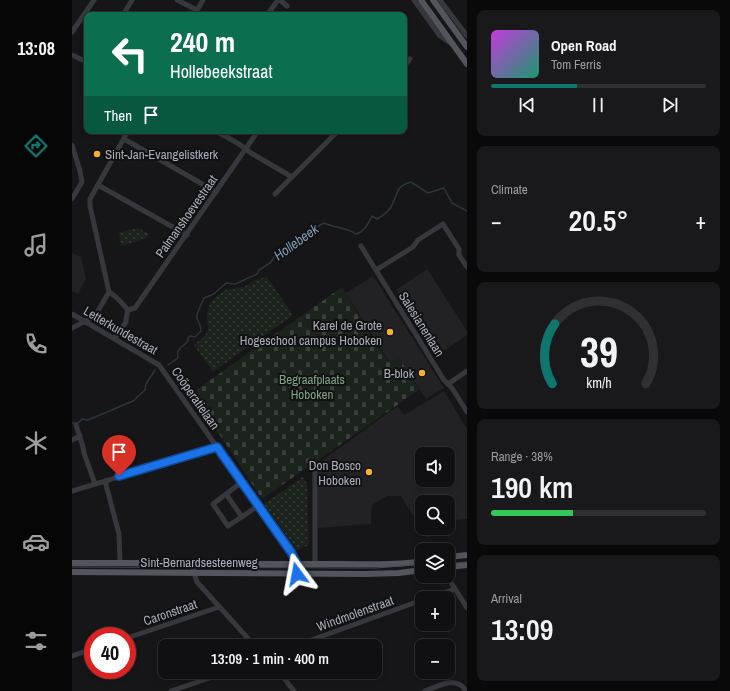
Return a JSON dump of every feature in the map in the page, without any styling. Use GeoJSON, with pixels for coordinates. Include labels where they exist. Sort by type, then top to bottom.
{"type":"FeatureCollection","features":[{"type":"Feature","properties":{"kind":"main road"},"geometry":{"type":"LineString","coordinates":[[421,0],[467,64]]}},
{"type":"Feature","properties":{"kind":"main road"},"geometry":{"type":"LineString","coordinates":[[433,0],[467,47]]}},
{"type":"Feature","properties":{"kind":"main road"},"geometry":{"type":"LineString","coordinates":[[455,556],[467,555]]}},
{"type":"Feature","properties":{"kind":"main road","name":"Sint-Bernardsesteenweg"},"geometry":{"type":"LineString","coordinates":[[72,563],[364,565],[415,561]]}},
{"type":"Feature","properties":{"kind":"main road"},"geometry":{"type":"LineString","coordinates":[[455,566],[467,565]]}},
{"type":"Feature","properties":{"kind":"main road","name":"Sint-Bernardsesteenweg"},"geometry":{"type":"LineString","coordinates":[[72,572],[270,572],[297,574],[394,573],[415,571]]}},
{"type":"Feature","properties":{"kind":"street"},"geometry":{"type":"LineString","coordinates":[[86,12],[94,0]]}},
{"type":"Feature","properties":{"kind":"street"},"geometry":{"type":"LineString","coordinates":[[125,12],[132,0]]}},
{"type":"Feature","properties":{"kind":"street"},"geometry":{"type":"LineString","coordinates":[[177,0],[195,12]]}},
{"type":"Feature","properties":{"kind":"street"},"geometry":{"type":"LineString","coordinates":[[197,12],[203,0]]}},
{"type":"Feature","properties":{"kind":"street"},"geometry":{"type":"LineString","coordinates":[[269,12],[279,0],[287,6]]}},
{"type":"Feature","properties":{"kind":"street"},"geometry":{"type":"LineString","coordinates":[[414,0],[440,36],[444,40],[453,44]]}},
{"type":"Feature","properties":{"kind":"street"},"geometry":{"type":"LineString","coordinates":[[440,0],[467,36]]}},
{"type":"Feature","properties":{"kind":"street"},"geometry":{"type":"LineString","coordinates":[[72,32],[84,15]]}},
{"type":"Feature","properties":{"kind":"street"},"geometry":{"type":"LineString","coordinates":[[72,55],[84,61]]}},
{"type":"Feature","properties":{"kind":"street"},"geometry":{"type":"LineString","coordinates":[[407,62],[410,59]]}},
{"type":"Feature","properties":{"kind":"street"},"geometry":{"type":"LineString","coordinates":[[72,328],[95,316],[109,292],[90,206],[90,199],[126,134]]}},
{"type":"Feature","properties":{"kind":"street"},"geometry":{"type":"LineString","coordinates":[[221,134],[292,177]]}},
{"type":"Feature","properties":{"kind":"street","name":"Palmanshoevestraat"},"geometry":{"type":"LineString","coordinates":[[128,310],[135,308],[256,134]]}},
{"type":"Feature","properties":{"kind":"street"},"geometry":{"type":"LineString","coordinates":[[275,194],[335,134]]}},
{"type":"Feature","properties":{"kind":"street"},"geometry":{"type":"LineString","coordinates":[[124,139],[216,192]]}},
{"type":"Feature","properties":{"kind":"street"},"geometry":{"type":"LineString","coordinates":[[72,145],[82,182],[72,199]]}},
{"type":"Feature","properties":{"kind":"street"},"geometry":{"type":"LineString","coordinates":[[98,184],[187,235]]}},
{"type":"Feature","properties":{"kind":"street"},"geometry":{"type":"LineString","coordinates":[[376,270],[413,247],[418,240],[443,224],[460,249],[459,255],[467,267]]}},
{"type":"Feature","properties":{"kind":"street","name":"Salesianenlaan"},"geometry":{"type":"LineString","coordinates":[[361,246],[444,380],[452,388],[467,412]]}},
{"type":"Feature","properties":{"kind":"street"},"geometry":{"type":"LineString","coordinates":[[109,292],[118,297],[128,310],[126,322],[115,338]]}},
{"type":"Feature","properties":{"kind":"street","name":"Letterkundestraat"},"geometry":{"type":"LineString","coordinates":[[72,314],[159,365]]}},
{"type":"Feature","properties":{"kind":"street","name":"Coöperatielaan"},"geometry":{"type":"LineString","coordinates":[[159,365],[291,552],[297,564],[297,574]]}},
{"type":"Feature","properties":{"kind":"street"},"geometry":{"type":"LineString","coordinates":[[448,384],[467,371]]}},
{"type":"Feature","properties":{"kind":"street"},"geometry":{"type":"LineString","coordinates":[[76,425],[95,484]]}},
{"type":"Feature","properties":{"kind":"street"},"geometry":{"type":"LineString","coordinates":[[72,440],[80,436]]}},
{"type":"Feature","properties":{"kind":"street"},"geometry":{"type":"LineString","coordinates":[[72,491],[217,447]]}},
{"type":"Feature","properties":{"kind":"street"},"geometry":{"type":"LineString","coordinates":[[315,470],[315,564]]}},
{"type":"Feature","properties":{"kind":"street"},"geometry":{"type":"LineString","coordinates":[[105,481],[119,534],[120,563]]}},
{"type":"Feature","properties":{"kind":"street"},"geometry":{"type":"LineString","coordinates":[[242,482],[213,504],[224,521],[228,526],[258,506]]}},
{"type":"Feature","properties":{"kind":"street"},"geometry":{"type":"LineString","coordinates":[[226,494],[242,517]]}},
{"type":"Feature","properties":{"kind":"street"},"geometry":{"type":"LineString","coordinates":[[193,564],[197,582],[250,639]]}},
{"type":"Feature","properties":{"kind":"street"},"geometry":{"type":"LineString","coordinates":[[452,583],[467,608]]}},
{"type":"Feature","properties":{"kind":"street"},"geometry":{"type":"LineString","coordinates":[[447,591],[455,588]]}},
{"type":"Feature","properties":{"kind":"street","name":"Windmolenstraat"},"geometry":{"type":"LineString","coordinates":[[314,639],[415,603]]}},
{"type":"Feature","properties":{"kind":"street","name":"Caronstraat"},"geometry":{"type":"LineString","coordinates":[[136,635],[220,607]]}},
{"type":"Feature","properties":{"kind":"street"},"geometry":{"type":"LineString","coordinates":[[72,656],[84,652]]}},
{"type":"Feature","properties":{"kind":"street"},"geometry":{"type":"LineString","coordinates":[[171,691],[206,679]]}},
{"type":"Feature","properties":{"kind":"street"},"geometry":{"type":"LineString","coordinates":[[285,679],[294,691]]}},
{"type":"Feature","properties":{"kind":"street"},"geometry":{"type":"LineString","coordinates":[[425,691],[450,682],[460,684],[466,691]]}},
{"type":"Feature","properties":{"kind":"shaded area"},"geometry":{"type":"Polygon","coordinates":[[[72,253],[81,257],[86,279],[78,294],[72,291],[72,253]]]}},
{"type":"Feature","properties":{"kind":"shaded area","name":"Karel de Grote Hogeschool campus Hoboken"},"geometry":{"type":"Polygon","coordinates":[[[427,269],[467,331],[467,335],[436,356],[396,290],[427,269]]]}},
{"type":"Feature","properties":{"kind":"shaded area","name":"Karel de Grote Hogeschool campus Hoboken"},"geometry":{"type":"Polygon","coordinates":[[[373,276],[444,388],[426,399],[399,358],[390,363],[346,293],[373,276]]]}},
{"type":"Feature","properties":{"kind":"shaded area","name":"Don Bosco Hoboken"},"geometry":{"type":"Polygon","coordinates":[[[444,391],[467,429],[467,519],[455,520],[455,495],[415,495],[415,519],[401,496],[387,496],[372,505],[371,524],[318,528],[317,464],[398,406],[404,415],[444,391]]]}},
{"type":"Feature","properties":{"kind":"green space"},"geometry":{"type":"Polygon","coordinates":[[[138,228],[149,234],[147,238],[121,246],[119,233],[138,228]]]}},
{"type":"Feature","properties":{"kind":"green space"},"geometry":{"type":"Polygon","coordinates":[[[267,277],[293,315],[213,372],[194,345],[205,336],[208,330],[207,314],[211,301],[225,290],[244,287],[255,280],[267,277]]]}},
{"type":"Feature","properties":{"kind":"green space","name":"Begraafplaats Hoboken"},"geometry":{"type":"Polygon","coordinates":[[[342,287],[375,343],[390,363],[399,358],[419,390],[262,499],[192,393],[342,287]]]}},
{"type":"Feature","properties":{"kind":"green space"},"geometry":{"type":"Polygon","coordinates":[[[303,477],[307,484],[309,545],[297,550],[264,504],[303,477]]]}},
{"type":"Feature","properties":{"kind":"waterway","name":"Hollebeek"},"geometry":{"type":"LineString","coordinates":[[168,365],[178,358],[178,352],[180,348],[188,341],[188,338],[190,336],[195,337],[201,331],[197,314],[204,298],[214,294],[226,283],[235,284],[257,274],[259,270],[270,263],[275,256],[284,254],[293,246],[305,240],[308,232],[324,223],[349,230],[356,234],[359,233],[366,227],[372,216],[377,219],[382,216],[392,206],[400,188],[411,182],[428,193],[444,188],[452,203],[467,211]]}},
{"type":"Feature","properties":{"kind":"waterway","name":"Hollebeek"},"geometry":{"type":"LineString","coordinates":[[72,423],[78,423],[82,419],[88,420],[133,401],[145,390],[146,384],[155,370]]}},
{"type":"Feature","properties":{"kind":"tram line"},"geometry":{"type":"LineString","coordinates":[[455,563],[467,562]]}},
{"type":"Feature","properties":{"kind":"tram line"},"geometry":{"type":"LineString","coordinates":[[72,567],[376,568],[415,565]]}},
{"type":"Feature","properties":{"kind":"place","name":"Sint-Jan-Evangelistkerk"},"geometry":{"type":"Point","coordinates":[97,154]}},
{"type":"Feature","properties":{"kind":"place","name":"Karel de Grote Hogeschool campus Hoboken"},"geometry":{"type":"Point","coordinates":[390,332]}},
{"type":"Feature","properties":{"kind":"place","name":"B-blok"},"geometry":{"type":"Point","coordinates":[422,373]}},
{"type":"Feature","properties":{"kind":"place","name":"Don Bosco Hoboken"},"geometry":{"type":"Point","coordinates":[369,472]}},
{"type":"Feature","properties":{"kind":"route"},"geometry":{"type":"LineString","coordinates":[[119,476],[217,447],[291,552],[297,564],[297,574]]}}]}
